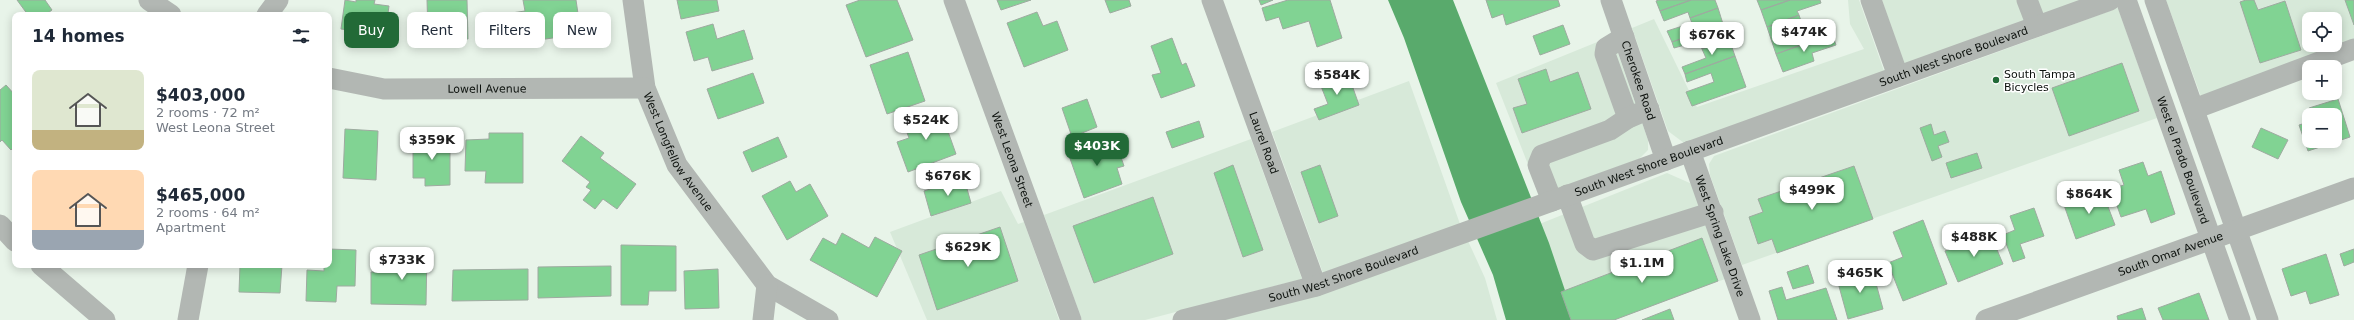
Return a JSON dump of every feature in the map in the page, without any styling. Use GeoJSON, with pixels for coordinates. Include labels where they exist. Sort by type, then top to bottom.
{"type":"FeatureCollection","features":[{"type":"Feature","properties":{"kind":"street"},"geometry":{"type":"LineString","coordinates":[[149,0],[167,12]]}},
{"type":"Feature","properties":{"kind":"street"},"geometry":{"type":"LineString","coordinates":[[269,12],[278,0]]}},
{"type":"Feature","properties":{"kind":"street","name":"West Longfellow Avenue"},"geometry":{"type":"LineString","coordinates":[[634,0],[645,88],[677,165],[767,284],[828,320]]}},
{"type":"Feature","properties":{"kind":"street","name":"West Leona Street"},"geometry":{"type":"LineString","coordinates":[[954,0],[1071,320]]}},
{"type":"Feature","properties":{"kind":"street","name":"Laurel Road"},"geometry":{"type":"LineString","coordinates":[[1212,0],[1316,286]]}},
{"type":"Feature","properties":{"kind":"street","name":"Cherokee Road"},"geometry":{"type":"LineString","coordinates":[[1612,0],[1666,160]]}},
{"type":"Feature","properties":{"kind":"street"},"geometry":{"type":"LineString","coordinates":[[1871,0],[1898,76]]}},
{"type":"Feature","properties":{"kind":"street"},"geometry":{"type":"LineString","coordinates":[[2027,0],[2037,26]]}},
{"type":"Feature","properties":{"kind":"street","name":"South West Shore Boulevard"},"geometry":{"type":"LineString","coordinates":[[1185,320],[1316,286],[2037,26],[2087,4],[2110,0]]}},
{"type":"Feature","properties":{"kind":"street","name":"West el Prado Boulevard"},"geometry":{"type":"LineString","coordinates":[[2126,0],[2240,320]]}},
{"type":"Feature","properties":{"kind":"street"},"geometry":{"type":"LineString","coordinates":[[2155,0],[2268,320]]}},
{"type":"Feature","properties":{"kind":"street"},"geometry":{"type":"LineString","coordinates":[[1624,37],[1606,48],[1605,54],[1628,118]]}},
{"type":"Feature","properties":{"kind":"street"},"geometry":{"type":"LineString","coordinates":[[2194,108],[2354,49]]}},
{"type":"Feature","properties":{"kind":"street"},"geometry":{"type":"LineString","coordinates":[[1613,77],[1635,68]]}},
{"type":"Feature","properties":{"kind":"street","name":"Lowell Avenue"},"geometry":{"type":"LineString","coordinates":[[332,79],[384,89],[645,88]]}},
{"type":"Feature","properties":{"kind":"street"},"geometry":{"type":"LineString","coordinates":[[1649,109],[1628,118],[1610,130],[1542,155],[1538,165],[1585,244],[1593,250],[1713,212]]}},
{"type":"Feature","properties":{"kind":"street","name":"West Spring Lake Drive"},"geometry":{"type":"LineString","coordinates":[[1690,151],[1713,212],[1750,320]]}},
{"type":"Feature","properties":{"kind":"street","name":"South Omar Avenue"},"geometry":{"type":"LineString","coordinates":[[1986,320],[2354,188]]}},
{"type":"Feature","properties":{"kind":"street"},"geometry":{"type":"LineString","coordinates":[[0,225],[12,237]]}},
{"type":"Feature","properties":{"kind":"street"},"geometry":{"type":"LineString","coordinates":[[44,268],[105,320]]}},
{"type":"Feature","properties":{"kind":"street"},"geometry":{"type":"LineString","coordinates":[[188,320],[197,268]]}},
{"type":"Feature","properties":{"kind":"street"},"geometry":{"type":"LineString","coordinates":[[763,320],[767,284]]}},
{"type":"Feature","properties":{"kind":"shaded area"},"geometry":{"type":"Polygon","coordinates":[[[1388,0],[1453,0],[1549,243],[1575,320],[1506,320],[1493,275],[1461,202],[1404,38],[1388,0]]]}},
{"type":"Feature","properties":{"kind":"shaded area"},"geometry":{"type":"Polygon","coordinates":[[[1848,0],[1859,0],[1884,71],[1684,143],[1668,131],[1632,28],[1654,19],[1697,107],[1864,49],[1850,24],[1848,0]]]}},
{"type":"Feature","properties":{"kind":"shaded area"},"geometry":{"type":"Polygon","coordinates":[[[1882,0],[2082,0],[1904,64],[1882,0]]]}},
{"type":"Feature","properties":{"kind":"shaded area"},"geometry":{"type":"Polygon","coordinates":[[[2166,0],[2354,0],[2354,48],[2320,60],[2302,60],[2302,67],[2203,102],[2166,0]]]}},
{"type":"Feature","properties":{"kind":"shaded area"},"geometry":{"type":"Polygon","coordinates":[[[2118,8],[2157,118],[1742,265],[1710,175],[1709,164],[1714,156],[2118,8]]]}},
{"type":"Feature","properties":{"kind":"shaded area"},"geometry":{"type":"Polygon","coordinates":[[[1612,36],[1648,140],[1648,150],[1639,159],[1540,195],[1496,83],[1612,36]]]}},
{"type":"Feature","properties":{"kind":"shaded area"},"geometry":{"type":"Polygon","coordinates":[[[1409,81],[1460,224],[1323,273],[1272,132],[1409,81]]]}},
{"type":"Feature","properties":{"kind":"shaded area"},"geometry":{"type":"Polygon","coordinates":[[[1251,139],[1302,279],[1145,320],[1082,320],[1044,215],[1251,139]]]}},
{"type":"Feature","properties":{"kind":"shaded area"},"geometry":{"type":"Polygon","coordinates":[[[1667,173],[1692,184],[1725,279],[1615,320],[1570,320],[1537,225],[1667,173]]]}},
{"type":"Feature","properties":{"kind":"shaded area"},"geometry":{"type":"Polygon","coordinates":[[[1001,191],[1018,224],[1024,222],[1059,320],[927,320],[890,232],[1001,191]]]}},
{"type":"Feature","properties":{"kind":"shaded area"},"geometry":{"type":"Polygon","coordinates":[[[1468,241],[1485,278],[1497,320],[1222,320],[1468,241]]]}},
{"type":"Feature","properties":{"kind":"building"},"geometry":{"type":"Polygon","coordinates":[[[17,0],[45,0],[52,10],[49,12],[26,12],[17,0]]]}},
{"type":"Feature","properties":{"kind":"building"},"geometry":{"type":"Polygon","coordinates":[[[345,0],[356,2],[356,0],[375,0],[374,4],[389,6],[388,12],[344,12],[344,29],[341,29],[345,0]]]}},
{"type":"Feature","properties":{"kind":"building"},"geometry":{"type":"Polygon","coordinates":[[[427,0],[467,0],[468,39],[467,12],[427,12],[427,0]]]}},
{"type":"Feature","properties":{"kind":"building"},"geometry":{"type":"Polygon","coordinates":[[[523,0],[576,0],[578,12],[553,12],[553,38],[545,39],[545,12],[518,12],[525,11],[523,0]]]}},
{"type":"Feature","properties":{"kind":"building"},"geometry":{"type":"Polygon","coordinates":[[[677,0],[717,0],[719,11],[681,19],[677,0]]]}},
{"type":"Feature","properties":{"kind":"building"},"geometry":{"type":"Polygon","coordinates":[[[860,0],[897,0],[913,40],[866,57],[846,5],[860,0]]]}},
{"type":"Feature","properties":{"kind":"building"},"geometry":{"type":"Polygon","coordinates":[[[997,0],[1031,0],[1001,10],[997,0]]]}},
{"type":"Feature","properties":{"kind":"building"},"geometry":{"type":"Polygon","coordinates":[[[1105,0],[1129,0],[1131,6],[1110,13],[1105,0]]]}},
{"type":"Feature","properties":{"kind":"building"},"geometry":{"type":"Polygon","coordinates":[[[1259,0],[1273,0],[1261,5],[1259,0]]]}},
{"type":"Feature","properties":{"kind":"building"},"geometry":{"type":"Polygon","coordinates":[[[1288,0],[1330,0],[1342,38],[1317,47],[1309,21],[1283,29],[1279,17],[1266,21],[1262,8],[1288,0]]]}},
{"type":"Feature","properties":{"kind":"building"},"geometry":{"type":"Polygon","coordinates":[[[1486,0],[1558,0],[1560,6],[1506,25],[1503,14],[1492,18],[1486,0]]]}},
{"type":"Feature","properties":{"kind":"building"},"geometry":{"type":"Polygon","coordinates":[[[1691,0],[1660,11],[1656,1],[1691,0]]]}},
{"type":"Feature","properties":{"kind":"building"},"geometry":{"type":"Polygon","coordinates":[[[1691,0],[1715,0],[1718,8],[1690,18],[1688,12],[1664,21],[1660,11],[1691,0]]]}},
{"type":"Feature","properties":{"kind":"building"},"geometry":{"type":"Polygon","coordinates":[[[1757,0],[1790,0],[1761,10],[1757,0]]]}},
{"type":"Feature","properties":{"kind":"building"},"geometry":{"type":"Polygon","coordinates":[[[1790,0],[1820,0],[1821,3],[1797,11],[1799,15],[1767,27],[1761,10],[1790,0]]]}},
{"type":"Feature","properties":{"kind":"building"},"geometry":{"type":"Polygon","coordinates":[[[2254,0],[2258,10],[2285,1],[2301,50],[2260,63],[2240,2],[2254,0]]]}},
{"type":"Feature","properties":{"kind":"building"},"geometry":{"type":"Polygon","coordinates":[[[2345,0],[2354,0],[2354,25],[2345,0]]]}},
{"type":"Feature","properties":{"kind":"building"},"geometry":{"type":"Polygon","coordinates":[[[1718,8],[1723,24],[1672,42],[1667,31],[1692,23],[1690,18],[1718,8]]]}},
{"type":"Feature","properties":{"kind":"building"},"geometry":{"type":"Polygon","coordinates":[[[1037,12],[1043,26],[1057,21],[1068,50],[1024,67],[1007,23],[1037,12]]]}},
{"type":"Feature","properties":{"kind":"building"},"geometry":{"type":"Polygon","coordinates":[[[1799,15],[1805,33],[1829,25],[1832,34],[1776,54],[1767,27],[1799,15]]]}},
{"type":"Feature","properties":{"kind":"building"},"geometry":{"type":"Polygon","coordinates":[[[713,24],[717,39],[744,30],[753,59],[712,71],[708,57],[694,61],[686,32],[713,24]]]}},
{"type":"Feature","properties":{"kind":"building"},"geometry":{"type":"Polygon","coordinates":[[[1723,24],[1729,39],[1702,49],[1699,41],[1674,48],[1672,42],[1723,24]]]}},
{"type":"Feature","properties":{"kind":"building"},"geometry":{"type":"Polygon","coordinates":[[[1563,25],[1570,44],[1540,55],[1533,36],[1563,25]]]}},
{"type":"Feature","properties":{"kind":"building"},"geometry":{"type":"Polygon","coordinates":[[[1832,34],[1836,45],[1812,53],[1814,61],[1783,72],[1776,54],[1832,34]]]}},
{"type":"Feature","properties":{"kind":"building"},"geometry":{"type":"Polygon","coordinates":[[[1172,38],[1182,65],[1186,63],[1195,86],[1161,98],[1152,75],[1161,73],[1151,46],[1172,38]]]}},
{"type":"Feature","properties":{"kind":"building"},"geometry":{"type":"Polygon","coordinates":[[[1729,39],[1735,56],[1685,74],[1682,67],[1706,58],[1702,49],[1729,39]]]}},
{"type":"Feature","properties":{"kind":"building"},"geometry":{"type":"Polygon","coordinates":[[[908,52],[925,101],[887,114],[870,65],[908,52]]]}},
{"type":"Feature","properties":{"kind":"building"},"geometry":{"type":"Polygon","coordinates":[[[1735,56],[1746,87],[1692,106],[1686,92],[1714,82],[1711,73],[1687,82],[1685,74],[1735,56]]]}},
{"type":"Feature","properties":{"kind":"building"},"geometry":{"type":"Polygon","coordinates":[[[2122,63],[2139,111],[2069,136],[2052,88],[2122,63]]]}},
{"type":"Feature","properties":{"kind":"building"},"geometry":{"type":"Polygon","coordinates":[[[1546,69],[1550,82],[1578,72],[1591,109],[1522,133],[1513,108],[1527,104],[1518,79],[1546,69]]]}},
{"type":"Feature","properties":{"kind":"building"},"geometry":{"type":"Polygon","coordinates":[[[1347,71],[1359,105],[1319,120],[1314,109],[1328,104],[1319,81],[1347,71]]]}},
{"type":"Feature","properties":{"kind":"building"},"geometry":{"type":"Polygon","coordinates":[[[753,73],[764,103],[718,119],[707,89],[753,73]]]}},
{"type":"Feature","properties":{"kind":"building"},"geometry":{"type":"Polygon","coordinates":[[[6,85],[12,92],[11,150],[2,140],[0,142],[0,90],[6,85]]]}},
{"type":"Feature","properties":{"kind":"building"},"geometry":{"type":"Polygon","coordinates":[[[1087,99],[1097,127],[1072,137],[1062,108],[1087,99]]]}},
{"type":"Feature","properties":{"kind":"building"},"geometry":{"type":"Polygon","coordinates":[[[2338,100],[2341,108],[2309,108],[2338,100]]]}},
{"type":"Feature","properties":{"kind":"building"},"geometry":{"type":"Polygon","coordinates":[[[940,109],[956,154],[908,172],[897,142],[909,138],[903,122],[940,109]]]}},
{"type":"Feature","properties":{"kind":"building"},"geometry":{"type":"Polygon","coordinates":[[[2342,112],[2350,137],[2342,140],[2342,112]]]}},
{"type":"Feature","properties":{"kind":"building"},"geometry":{"type":"Polygon","coordinates":[[[1199,121],[1204,137],[1172,148],[1166,132],[1199,121]]]}},
{"type":"Feature","properties":{"kind":"building"},"geometry":{"type":"Polygon","coordinates":[[[1931,124],[1934,135],[1945,131],[1949,142],[1938,146],[1942,157],[1932,161],[1920,128],[1931,124]]]}},
{"type":"Feature","properties":{"kind":"building"},"geometry":{"type":"Polygon","coordinates":[[[2302,124],[2302,134],[2299,125],[2302,124]]]}},
{"type":"Feature","properties":{"kind":"building"},"geometry":{"type":"Polygon","coordinates":[[[2261,128],[2288,140],[2278,159],[2252,147],[2261,128]]]}},
{"type":"Feature","properties":{"kind":"building"},"geometry":{"type":"Polygon","coordinates":[[[345,129],[378,131],[376,180],[343,178],[345,129]]]}},
{"type":"Feature","properties":{"kind":"building"},"geometry":{"type":"Polygon","coordinates":[[[489,133],[523,133],[523,183],[485,183],[486,171],[465,171],[466,140],[489,139],[489,133]]]}},
{"type":"Feature","properties":{"kind":"building"},"geometry":{"type":"Polygon","coordinates":[[[581,136],[604,153],[600,158],[636,184],[617,209],[603,199],[595,209],[583,200],[591,190],[586,187],[590,182],[562,161],[581,136]]]}},
{"type":"Feature","properties":{"kind":"building"},"geometry":{"type":"Polygon","coordinates":[[[778,137],[787,157],[752,172],[743,152],[778,137]]]}},
{"type":"Feature","properties":{"kind":"building"},"geometry":{"type":"Polygon","coordinates":[[[413,138],[450,138],[450,185],[425,186],[425,178],[413,178],[413,138]]]}},
{"type":"Feature","properties":{"kind":"building"},"geometry":{"type":"Polygon","coordinates":[[[1115,140],[1124,166],[1117,168],[1122,184],[1084,198],[1067,150],[1095,141],[1097,146],[1115,140]]]}},
{"type":"Feature","properties":{"kind":"building"},"geometry":{"type":"Polygon","coordinates":[[[2307,148],[2317,148],[2308,151],[2307,148]]]}},
{"type":"Feature","properties":{"kind":"building"},"geometry":{"type":"Polygon","coordinates":[[[1977,153],[1982,168],[1951,178],[1946,163],[1977,153]]]}},
{"type":"Feature","properties":{"kind":"building"},"geometry":{"type":"Polygon","coordinates":[[[2143,162],[2148,176],[2161,171],[2175,214],[2151,223],[2146,209],[2121,217],[2111,189],[2124,185],[2119,170],[2143,162]]]}},
{"type":"Feature","properties":{"kind":"building"},"geometry":{"type":"Polygon","coordinates":[[[1233,165],[1263,250],[1243,257],[1214,173],[1233,165]]]}},
{"type":"Feature","properties":{"kind":"building"},"geometry":{"type":"Polygon","coordinates":[[[1320,165],[1338,216],[1319,223],[1301,172],[1320,165]]]}},
{"type":"Feature","properties":{"kind":"building"},"geometry":{"type":"Polygon","coordinates":[[[1854,166],[1873,219],[1777,253],[1772,239],[1758,244],[1749,217],[1763,212],[1758,199],[1854,166]]]}},
{"type":"Feature","properties":{"kind":"building"},"geometry":{"type":"Polygon","coordinates":[[[964,178],[971,203],[931,216],[924,191],[964,178]]]}},
{"type":"Feature","properties":{"kind":"building"},"geometry":{"type":"Polygon","coordinates":[[[790,181],[796,192],[810,184],[828,216],[787,240],[762,196],[790,181]]]}},
{"type":"Feature","properties":{"kind":"building"},"geometry":{"type":"Polygon","coordinates":[[[2102,191],[2115,225],[2076,239],[2064,205],[2102,191]]]}},
{"type":"Feature","properties":{"kind":"building"},"geometry":{"type":"Polygon","coordinates":[[[1153,197],[1173,254],[1094,283],[1073,226],[1153,197]]]}},
{"type":"Feature","properties":{"kind":"building"},"geometry":{"type":"Polygon","coordinates":[[[2034,208],[2044,236],[2020,244],[2025,258],[2013,262],[2003,235],[2015,230],[2010,216],[2034,208]]]}},
{"type":"Feature","properties":{"kind":"building"},"geometry":{"type":"Polygon","coordinates":[[[1923,220],[1947,284],[1903,301],[1888,263],[1903,257],[1893,232],[1923,220]]]}},
{"type":"Feature","properties":{"kind":"building"},"geometry":{"type":"Polygon","coordinates":[[[1000,227],[1018,281],[937,310],[919,255],[1000,227]]]}},
{"type":"Feature","properties":{"kind":"building"},"geometry":{"type":"Polygon","coordinates":[[[842,233],[869,248],[875,237],[902,251],[877,297],[810,260],[823,238],[836,245],[842,233]]]}},
{"type":"Feature","properties":{"kind":"building"},"geometry":{"type":"Polygon","coordinates":[[[1990,233],[2003,264],[1958,282],[1945,251],[1990,233]]]}},
{"type":"Feature","properties":{"kind":"building"},"geometry":{"type":"Polygon","coordinates":[[[1702,238],[1718,281],[1614,320],[1571,320],[1561,292],[1702,238]]]}},
{"type":"Feature","properties":{"kind":"building"},"geometry":{"type":"Polygon","coordinates":[[[621,245],[676,246],[676,291],[649,291],[648,305],[621,305],[621,245]]]}},
{"type":"Feature","properties":{"kind":"building"},"geometry":{"type":"Polygon","coordinates":[[[332,249],[356,250],[355,286],[337,286],[336,302],[306,301],[307,270],[324,271],[324,268],[332,268],[332,249]]]}},
{"type":"Feature","properties":{"kind":"building"},"geometry":{"type":"Polygon","coordinates":[[[2354,249],[2354,262],[2344,266],[2340,254],[2354,249]]]}},
{"type":"Feature","properties":{"kind":"building"},"geometry":{"type":"Polygon","coordinates":[[[394,252],[427,252],[426,305],[371,304],[371,272],[394,272],[394,252]]]}},
{"type":"Feature","properties":{"kind":"building"},"geometry":{"type":"Polygon","coordinates":[[[2326,254],[2339,295],[2310,304],[2306,291],[2291,296],[2282,269],[2326,254]]]}},
{"type":"Feature","properties":{"kind":"building"},"geometry":{"type":"Polygon","coordinates":[[[1808,265],[1814,283],[1793,289],[1787,272],[1808,265]]]}},
{"type":"Feature","properties":{"kind":"building"},"geometry":{"type":"Polygon","coordinates":[[[611,266],[611,296],[538,298],[538,267],[611,266]]]}},
{"type":"Feature","properties":{"kind":"building"},"geometry":{"type":"Polygon","coordinates":[[[240,268],[282,268],[280,293],[239,292],[240,268]]]}},
{"type":"Feature","properties":{"kind":"building"},"geometry":{"type":"Polygon","coordinates":[[[528,269],[528,300],[452,301],[453,270],[528,269]]]}},
{"type":"Feature","properties":{"kind":"building"},"geometry":{"type":"Polygon","coordinates":[[[718,269],[719,308],[685,309],[684,271],[718,269]]]}},
{"type":"Feature","properties":{"kind":"building"},"geometry":{"type":"Polygon","coordinates":[[[1872,269],[1883,309],[1848,319],[1837,279],[1872,269]]]}},
{"type":"Feature","properties":{"kind":"building"},"geometry":{"type":"Polygon","coordinates":[[[1782,287],[1786,300],[1826,288],[1837,320],[1778,320],[1769,291],[1782,287]]]}},
{"type":"Feature","properties":{"kind":"building"},"geometry":{"type":"Polygon","coordinates":[[[2199,293],[2209,320],[2163,320],[2158,308],[2199,293]]]}},
{"type":"Feature","properties":{"kind":"building"},"geometry":{"type":"Polygon","coordinates":[[[2142,308],[2146,320],[2118,320],[2117,316],[2142,308]]]}},
{"type":"Feature","properties":{"kind":"building"},"geometry":{"type":"Polygon","coordinates":[[[1670,309],[1674,320],[1642,320],[1670,309]]]}},
{"type":"Feature","properties":{"kind":"place","name":"South Tampa Bicycles"},"geometry":{"type":"Point","coordinates":[1996,80]}}]}
